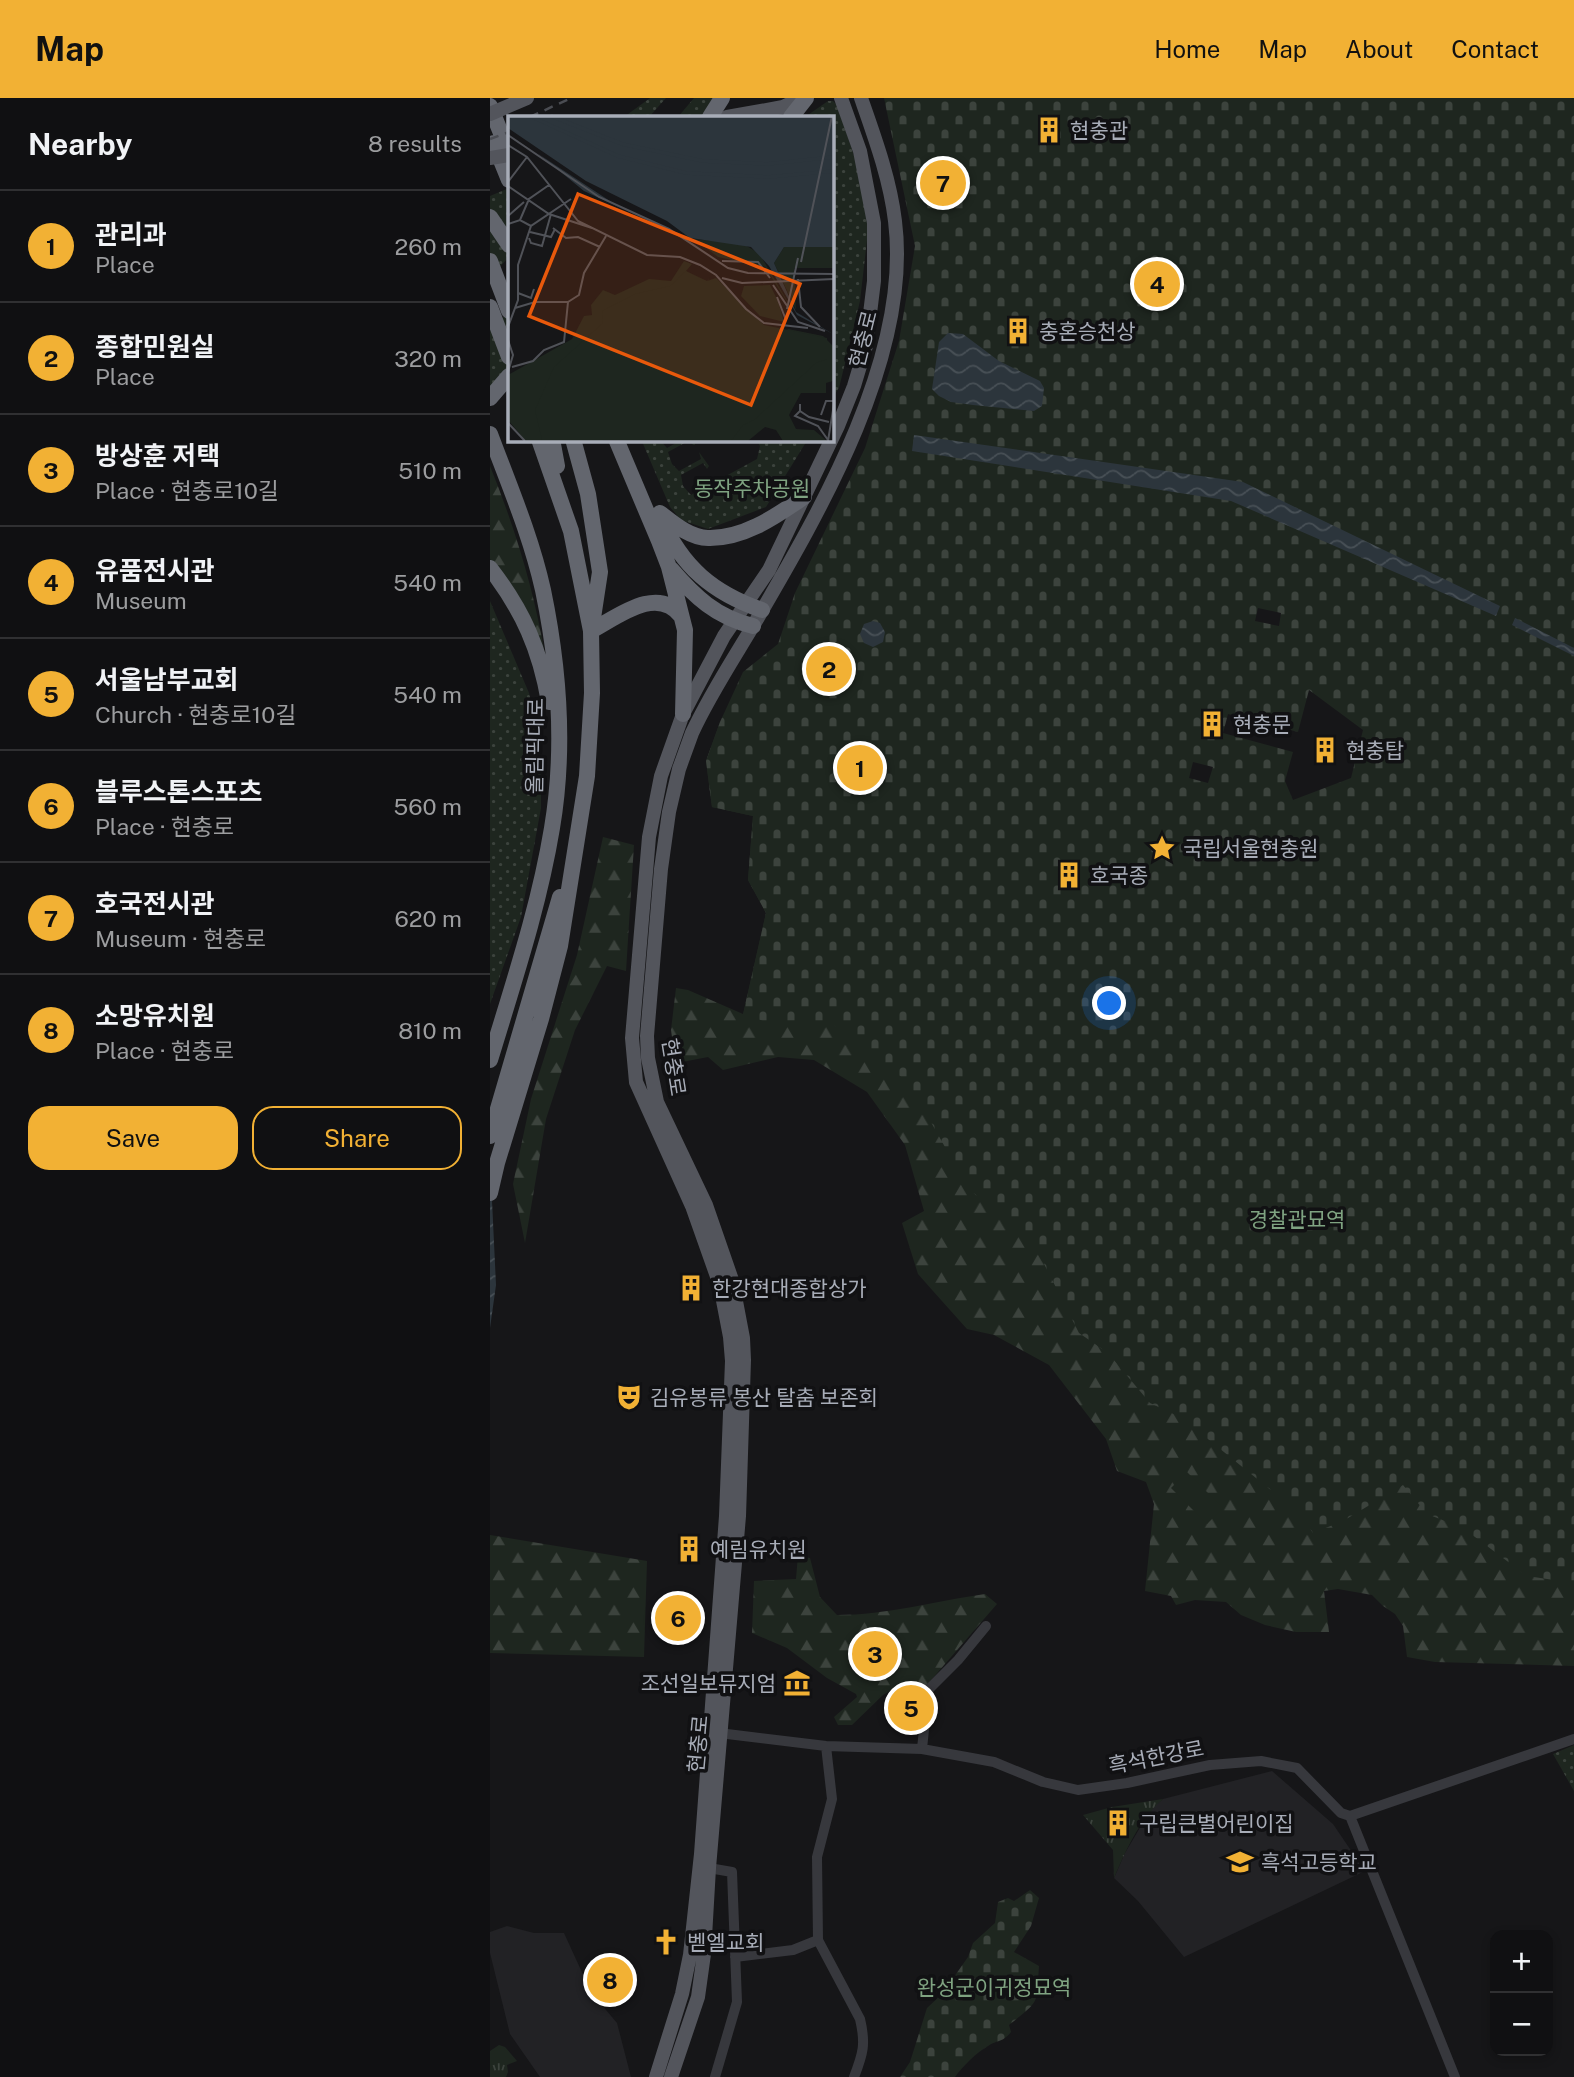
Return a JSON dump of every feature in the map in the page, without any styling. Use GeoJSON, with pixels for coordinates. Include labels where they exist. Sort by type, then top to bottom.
{"type":"FeatureCollection","features":[{"type":"Feature","properties":{"kind":"highway"},"geometry":{"type":"LineString","coordinates":[[711,116],[723,98]]}},
{"type":"Feature","properties":{"kind":"highway"},"geometry":{"type":"LineString","coordinates":[[792,116],[804,98]]}},
{"type":"Feature","properties":{"kind":"highway"},"geometry":{"type":"LineString","coordinates":[[490,106],[508,151]]}},
{"type":"Feature","properties":{"kind":"highway"},"geometry":{"type":"LineString","coordinates":[[490,134],[508,178]]}},
{"type":"Feature","properties":{"kind":"highway"},"geometry":{"type":"LineString","coordinates":[[490,217],[508,244]]}},
{"type":"Feature","properties":{"kind":"highway"},"geometry":{"type":"LineString","coordinates":[[490,261],[508,308]]}},
{"type":"Feature","properties":{"kind":"highway"},"geometry":{"type":"LineString","coordinates":[[490,307],[508,354]]}},
{"type":"Feature","properties":{"kind":"highway"},"geometry":{"type":"LineString","coordinates":[[490,398],[508,377]]}},
{"type":"Feature","properties":{"kind":"highway","name":"올림픽대로"},"geometry":{"type":"LineString","coordinates":[[490,434],[528,534],[542,588],[553,646],[558,764],[552,828],[534,907],[490,1060]]}},
{"type":"Feature","properties":{"kind":"highway"},"geometry":{"type":"LineString","coordinates":[[540,441],[571,531]]}},
{"type":"Feature","properties":{"kind":"highway"},"geometry":{"type":"LineString","coordinates":[[552,441],[591,631]]}},
{"type":"Feature","properties":{"kind":"highway"},"geometry":{"type":"LineString","coordinates":[[490,1136],[560,946],[587,776],[592,694],[591,631],[600,572],[588,494],[574,441]]}},
{"type":"Feature","properties":{"kind":"highway"},"geometry":{"type":"LineString","coordinates":[[616,441],[669,568],[685,630],[683,714]]}},
{"type":"Feature","properties":{"kind":"highway"},"geometry":{"type":"LineString","coordinates":[[629,441],[669,537],[699,576],[733,599],[762,610]]}},
{"type":"Feature","properties":{"kind":"highway"},"geometry":{"type":"LineString","coordinates":[[658,511],[676,526],[706,538],[738,533],[763,524],[804,497]]}},
{"type":"Feature","properties":{"kind":"highway"},"geometry":{"type":"LineString","coordinates":[[490,568],[531,632],[546,684],[558,764]]}},
{"type":"Feature","properties":{"kind":"highway"},"geometry":{"type":"LineString","coordinates":[[669,568],[696,598],[733,621],[753,626]]}},
{"type":"Feature","properties":{"kind":"highway"},"geometry":{"type":"LineString","coordinates":[[591,631],[637,605],[667,604],[681,616]]}},
{"type":"Feature","properties":{"kind":"highway"},"geometry":{"type":"LineString","coordinates":[[490,1194],[533,1017]]}},
{"type":"Feature","properties":{"kind":"main road"},"geometry":{"type":"LineString","coordinates":[[490,114],[527,98]]}},
{"type":"Feature","properties":{"kind":"main road"},"geometry":{"type":"LineString","coordinates":[[733,116],[782,107],[804,98]]}},
{"type":"Feature","properties":{"kind":"main road","name":"현충로"},"geometry":{"type":"LineString","coordinates":[[833,436],[854,386],[866,345],[872,310],[874,223],[860,151],[841,98]]}},
{"type":"Feature","properties":{"kind":"main road","name":"현충로"},"geometry":{"type":"LineString","coordinates":[[671,2077],[698,1997],[704,1954],[719,1733],[739,1516],[744,1360],[743,1338],[732,1280],[709,1216],[657,1102],[647,1036],[661,869],[679,769],[700,716],[762,610],[828,488],[853,433],[886,347],[896,280],[895,221],[890,191],[861,98]]}},
{"type":"Feature","properties":{"kind":"main road"},"geometry":{"type":"LineString","coordinates":[[490,158],[508,154]]}},
{"type":"Feature","properties":{"kind":"main road","name":"현충로"},"geometry":{"type":"LineString","coordinates":[[656,2077],[682,1994],[690,1955],[701,1854],[726,1516],[732,1361],[720,1285],[692,1206],[636,1082],[632,1038],[649,837],[662,776],[683,714],[733,621],[763,582],[831,441]]}},
{"type":"Feature","properties":{"kind":"street"},"geometry":{"type":"LineString","coordinates":[[922,1749],[928,1690],[986,1626]]}},
{"type":"Feature","properties":{"kind":"street","name":"흑석한강로"},"geometry":{"type":"LineString","coordinates":[[719,1733],[826,1746],[922,1749],[994,1762],[1043,1782],[1078,1790],[1152,1779],[1218,1764],[1261,1761],[1297,1768],[1346,1815]]}},
{"type":"Feature","properties":{"kind":"street"},"geometry":{"type":"LineString","coordinates":[[1455,2077],[1346,1815],[1574,1739]]}},
{"type":"Feature","properties":{"kind":"street"},"geometry":{"type":"LineString","coordinates":[[826,1746],[832,1799],[817,1857],[818,1940],[863,2029],[863,2054],[854,2077]]}},
{"type":"Feature","properties":{"kind":"street"},"geometry":{"type":"LineString","coordinates":[[709,1868],[732,1872],[737,2001],[715,2077]]}},
{"type":"Feature","properties":{"kind":"street"},"geometry":{"type":"LineString","coordinates":[[735,1957],[793,1950],[818,1940]]}},
{"type":"Feature","properties":{"kind":"shaded area","name":"흑석고등학교"},"geometry":{"type":"Polygon","coordinates":[[[1272,1771],[1333,1824],[1365,1871],[1184,1957],[1138,1901],[1114,1878],[1125,1853],[1151,1809],[1163,1799],[1272,1771]]]}},
{"type":"Feature","properties":{"kind":"shaded area"},"geometry":{"type":"Polygon","coordinates":[[[507,1926],[534,1933],[564,1933],[591,1992],[617,2023],[631,2077],[540,2077],[510,2034],[490,1953],[490,1932],[507,1926]]]}},
{"type":"Feature","properties":{"kind":"green space"},"geometry":{"type":"Polygon","coordinates":[[[650,98],[666,98],[650,116],[625,116],[650,98]]]}},
{"type":"Feature","properties":{"kind":"green space"},"geometry":{"type":"Polygon","coordinates":[[[694,98],[717,98],[706,116],[679,116],[694,98]]]}},
{"type":"Feature","properties":{"kind":"green space","name":"국립서울현충원"},"geometry":{"type":"Polygon","coordinates":[[[884,98],[1574,98],[1574,1583],[1527,1576],[1463,1528],[1427,1514],[1403,1485],[1343,1521],[1313,1533],[1298,1512],[1182,1418],[1150,1403],[1108,1353],[1079,1333],[1037,1250],[968,1188],[909,1083],[833,1024],[771,1023],[743,1015],[766,913],[748,880],[753,816],[712,807],[706,761],[743,672],[778,644],[795,593],[865,448],[899,341],[915,246],[884,98]],[[1258,608],[1255,621],[1279,626],[1281,613],[1258,608]],[[1309,690],[1298,732],[1228,714],[1223,733],[1293,752],[1285,781],[1293,800],[1351,778],[1363,730],[1309,690]],[[1193,762],[1189,778],[1208,783],[1213,767],[1193,762]]]}},
{"type":"Feature","properties":{"kind":"green space"},"geometry":{"type":"Polygon","coordinates":[[[828,101],[837,105],[859,170],[869,223],[860,301],[839,388],[833,397],[833,116],[806,116],[828,101]]]}},
{"type":"Feature","properties":{"kind":"green space"},"geometry":{"type":"Polygon","coordinates":[[[508,188],[508,258],[490,277],[490,196],[508,188]]]}},
{"type":"Feature","properties":{"kind":"green space"},"geometry":{"type":"Polygon","coordinates":[[[508,312],[508,368],[490,389],[490,331],[508,312]]]}},
{"type":"Feature","properties":{"kind":"green space","name":"동작주차공원"},"geometry":{"type":"Polygon","coordinates":[[[642,441],[661,441],[667,448],[679,441],[688,441],[668,452],[672,464],[679,471],[701,459],[699,452],[709,466],[707,469],[703,463],[681,475],[683,486],[691,495],[757,459],[760,446],[757,441],[807,441],[766,507],[708,529],[681,520],[670,507],[642,441]]]}},
{"type":"Feature","properties":{"kind":"green space"},"geometry":{"type":"Polygon","coordinates":[[[490,466],[523,559],[545,655],[504,579],[490,559],[490,466]]]}},
{"type":"Feature","properties":{"kind":"green space"},"geometry":{"type":"Polygon","coordinates":[[[490,601],[529,693],[541,740],[541,808],[521,917],[490,1004],[490,601]]]}},
{"type":"Feature","properties":{"kind":"green space","name":"경찰관묘역"},"geometry":{"type":"Polygon","coordinates":[[[720,722],[1574,1323],[1574,1666],[1435,1662],[1407,1657],[1403,1626],[1395,1614],[1372,1595],[1338,1589],[1324,1591],[1329,1632],[1296,1632],[1265,1625],[1241,1615],[1226,1602],[1195,1600],[1176,1605],[1171,1596],[1145,1591],[1154,1504],[1146,1482],[1117,1471],[1106,1439],[1049,1365],[994,1335],[967,1329],[918,1274],[902,1223],[924,1211],[905,1145],[867,1092],[814,1060],[778,1057],[723,1070],[708,1057],[682,1062],[675,1059],[671,1030],[676,988],[688,990],[743,1014],[766,913],[748,880],[753,816],[712,807],[706,761],[720,722]]]}},
{"type":"Feature","properties":{"kind":"green space"},"geometry":{"type":"Polygon","coordinates":[[[603,837],[634,845],[626,971],[607,966],[575,1030],[546,1119],[525,1243],[513,1184],[531,1099],[577,955],[603,837]]]}},
{"type":"Feature","properties":{"kind":"green space"},"geometry":{"type":"Polygon","coordinates":[[[1187,1472],[1223,1508],[1207,1524],[1171,1488],[1187,1472]]]}},
{"type":"Feature","properties":{"kind":"green space"},"geometry":{"type":"Polygon","coordinates":[[[490,1535],[647,1561],[644,1657],[490,1653],[490,1535]]]}},
{"type":"Feature","properties":{"kind":"green space"},"geometry":{"type":"Polygon","coordinates":[[[798,1555],[810,1558],[820,1597],[837,1615],[893,1610],[985,1594],[997,1604],[925,1687],[901,1685],[883,1695],[852,1725],[838,1725],[834,1717],[857,1697],[856,1694],[827,1678],[787,1648],[752,1633],[754,1581],[796,1579],[798,1555]]]}},
{"type":"Feature","properties":{"kind":"green space"},"geometry":{"type":"Polygon","coordinates":[[[1574,1745],[1574,1791],[1553,1754],[1574,1745]]]}},
{"type":"Feature","properties":{"kind":"green space"},"geometry":{"type":"Polygon","coordinates":[[[1163,1799],[1140,1826],[1114,1878],[1113,1850],[1083,1815],[1112,1807],[1163,1799]]]}},
{"type":"Feature","properties":{"kind":"green space","name":"완성군이귀정묘역"},"geometry":{"type":"Polygon","coordinates":[[[1030,1890],[1039,1898],[1031,1926],[1014,1952],[1039,1966],[1035,2001],[1009,2025],[1011,2032],[1008,2035],[979,2052],[955,2077],[900,2077],[910,2062],[927,2008],[942,1994],[968,1957],[973,1943],[995,1923],[998,1902],[1008,1898],[1014,1901],[1030,1890]]]}},
{"type":"Feature","properties":{"kind":"green space"},"geometry":{"type":"Polygon","coordinates":[[[499,2045],[505,2047],[517,2061],[507,2065],[506,2077],[490,2077],[490,2051],[499,2045]]]}},
{"type":"Feature","properties":{"kind":"water"},"geometry":{"type":"Polygon","coordinates":[[[948,333],[963,334],[999,361],[1040,381],[1044,388],[1042,406],[1034,411],[951,402],[939,396],[932,389],[939,342],[948,333]]]}},
{"type":"Feature","properties":{"kind":"water"},"geometry":{"type":"Polygon","coordinates":[[[914,435],[1243,482],[1500,606],[1496,616],[1231,501],[912,451],[914,435]]]}},
{"type":"Feature","properties":{"kind":"water"},"geometry":{"type":"Polygon","coordinates":[[[1515,618],[1574,648],[1574,656],[1512,625],[1515,618]]]}},
{"type":"Feature","properties":{"kind":"water"},"geometry":{"type":"Polygon","coordinates":[[[873,621],[880,623],[885,632],[883,642],[873,647],[864,643],[860,634],[864,624],[873,621]]]}},
{"type":"Feature","properties":{"kind":"water"},"geometry":{"type":"Polygon","coordinates":[[[490,1158],[496,1285],[490,1328],[490,1158]]]}},
{"type":"Feature","properties":{"kind":"railway"},"geometry":{"type":"LineString","coordinates":[[532,116],[571,98]]}},
{"type":"Feature","properties":{"kind":"railway"},"geometry":{"type":"LineString","coordinates":[[490,139],[508,132]]}},
{"type":"Feature","properties":{"kind":"place","name":"현충관"},"geometry":{"type":"Point","coordinates":[1049,130]}},
{"type":"Feature","properties":{"kind":"place","name":"호국전시관"},"geometry":{"type":"Point","coordinates":[943,183]}},
{"type":"Feature","properties":{"kind":"place","name":"유품전시관"},"geometry":{"type":"Point","coordinates":[1157,284]}},
{"type":"Feature","properties":{"kind":"place","name":"충혼승천상"},"geometry":{"type":"Point","coordinates":[1018,331]}},
{"type":"Feature","properties":{"kind":"place","name":"종합민원실"},"geometry":{"type":"Point","coordinates":[829,669]}},
{"type":"Feature","properties":{"kind":"place","name":"현충문"},"geometry":{"type":"Point","coordinates":[1212,724]}},
{"type":"Feature","properties":{"kind":"place","name":"현충탑"},"geometry":{"type":"Point","coordinates":[1325,750]}},
{"type":"Feature","properties":{"kind":"place","name":"관리과"},"geometry":{"type":"Point","coordinates":[860,768]}},
{"type":"Feature","properties":{"kind":"place","name":"국립서울현충원"},"geometry":{"type":"Point","coordinates":[1162,848]}},
{"type":"Feature","properties":{"kind":"place","name":"호국종"},"geometry":{"type":"Point","coordinates":[1069,875]}},
{"type":"Feature","properties":{"kind":"place","name":"한강현대종합상가"},"geometry":{"type":"Point","coordinates":[691,1288]}},
{"type":"Feature","properties":{"kind":"place","name":"김유봉류 봉산 탈춤 보존회"},"geometry":{"type":"Point","coordinates":[629,1397]}},
{"type":"Feature","properties":{"kind":"place","name":"예림유치원"},"geometry":{"type":"Point","coordinates":[689,1549]}},
{"type":"Feature","properties":{"kind":"place","name":"블루스톤스포츠"},"geometry":{"type":"Point","coordinates":[678,1618]}},
{"type":"Feature","properties":{"kind":"place","name":"방상훈 저택"},"geometry":{"type":"Point","coordinates":[875,1654]}},
{"type":"Feature","properties":{"kind":"place","name":"조선일보뮤지엄"},"geometry":{"type":"Point","coordinates":[797,1683]}},
{"type":"Feature","properties":{"kind":"place","name":"서울남부교회"},"geometry":{"type":"Point","coordinates":[911,1708]}},
{"type":"Feature","properties":{"kind":"place","name":"구립큰별어린이집"},"geometry":{"type":"Point","coordinates":[1118,1823]}},
{"type":"Feature","properties":{"kind":"place","name":"흑석고등학교"},"geometry":{"type":"Point","coordinates":[1240,1862]}},
{"type":"Feature","properties":{"kind":"place","name":"벧엘교회"},"geometry":{"type":"Point","coordinates":[666,1942]}},
{"type":"Feature","properties":{"kind":"place","name":"소망유치원"},"geometry":{"type":"Point","coordinates":[610,1980]}}]}
